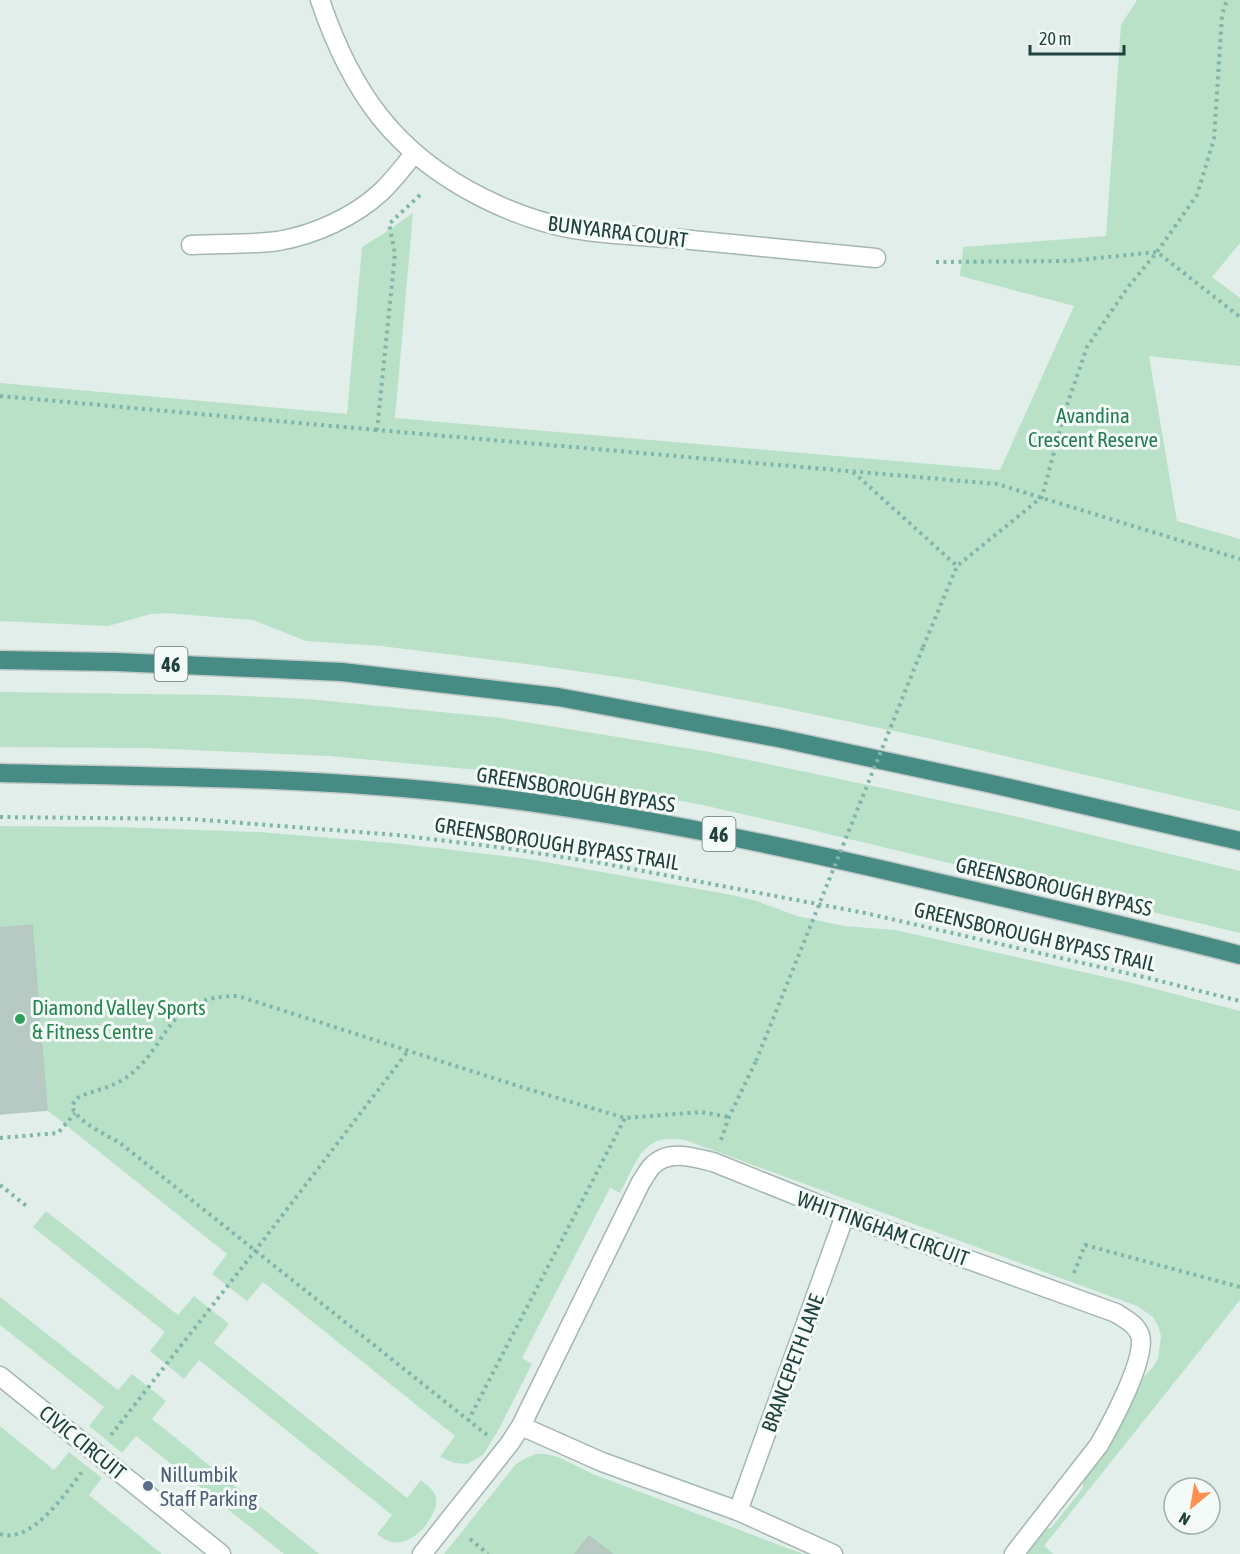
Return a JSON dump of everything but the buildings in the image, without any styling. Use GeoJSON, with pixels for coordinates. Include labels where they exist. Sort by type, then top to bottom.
{"type":"FeatureCollection","features":[{"type":"Feature","properties":{"kind":"highway","name":"46"},"geometry":{"type":"LineString","coordinates":[[0,660],[116,662],[342,672],[558,697],[778,738],[1240,841]]}},
{"type":"Feature","properties":{"kind":"highway","name":"GREENSBOROUGH BYPASS"},"geometry":{"type":"LineString","coordinates":[[0,773],[188,777],[378,786],[497,798],[612,815],[858,864],[1240,956]]}},
{"type":"Feature","properties":{"kind":"street","name":"BUNYARRA COURT"},"geometry":{"type":"LineString","coordinates":[[320,0],[337,44],[367,100],[384,122],[414,154],[462,187],[520,215],[550,224],[606,233],[876,258]]}},
{"type":"Feature","properties":{"kind":"street"},"geometry":{"type":"LineString","coordinates":[[190,244],[276,241],[300,236],[331,224],[362,207],[381,192],[414,154]]}},
{"type":"Feature","properties":{"kind":"street","name":"WHITTINGHAM CIRCUIT"},"geometry":{"type":"LineString","coordinates":[[422,1554],[505,1450],[521,1426],[641,1182],[652,1166],[662,1159],[676,1155],[712,1162],[845,1215],[1116,1313],[1132,1323],[1139,1333],[1141,1344],[1134,1370],[1099,1446],[1014,1554]]}},
{"type":"Feature","properties":{"kind":"street","name":"BRANCEPETH LANE"},"geometry":{"type":"LineString","coordinates":[[738,1511],[845,1215]]}},
{"type":"Feature","properties":{"kind":"street","name":"CIVIC CIRCUIT"},"geometry":{"type":"LineString","coordinates":[[0,1376],[222,1554]]}},
{"type":"Feature","properties":{"kind":"street"},"geometry":{"type":"LineString","coordinates":[[521,1426],[602,1462],[738,1511],[833,1554]]}},
{"type":"Feature","properties":{"kind":"path"},"geometry":{"type":"LineString","coordinates":[[712,1162],[729,1117],[756,1061],[957,566],[1042,497],[1065,411],[1087,347],[1128,287],[1157,252],[1197,195],[1214,139],[1222,15],[1227,0]]}},
{"type":"Feature","properties":{"kind":"path"},"geometry":{"type":"LineString","coordinates":[[377,430],[396,254],[389,224],[420,195]]}},
{"type":"Feature","properties":{"kind":"path"},"geometry":{"type":"LineString","coordinates":[[936,262],[1068,261],[1157,252],[1240,317]]}},
{"type":"Feature","properties":{"kind":"path"},"geometry":{"type":"LineString","coordinates":[[0,396],[997,484],[1240,558]]}},
{"type":"Feature","properties":{"kind":"path"},"geometry":{"type":"LineString","coordinates":[[852,471],[957,566]]}},
{"type":"Feature","properties":{"kind":"path","name":"GREENSBOROUGH BYPASS TRAIL"},"geometry":{"type":"LineString","coordinates":[[0,817],[190,819],[397,835],[505,848],[714,883],[865,913],[1148,978],[1240,1002]]}},
{"type":"Feature","properties":{"kind":"path"},"geometry":{"type":"LineString","coordinates":[[505,1450],[120,1143],[75,1113],[72,1107],[75,1101],[80,1096],[112,1086],[131,1074],[145,1059],[167,1027],[180,1014],[195,1004],[220,997],[246,998],[625,1118],[701,1112],[729,1117]]}},
{"type":"Feature","properties":{"kind":"path"},"geometry":{"type":"LineString","coordinates":[[0,1534],[13,1536],[23,1533],[60,1498],[255,1251],[408,1051]]}},
{"type":"Feature","properties":{"kind":"path"},"geometry":{"type":"LineString","coordinates":[[0,1138],[58,1133],[75,1113]]}},
{"type":"Feature","properties":{"kind":"path"},"geometry":{"type":"LineString","coordinates":[[468,1421],[625,1118]]}},
{"type":"Feature","properties":{"kind":"path"},"geometry":{"type":"LineString","coordinates":[[0,1185],[29,1208]]}},
{"type":"Feature","properties":{"kind":"path"},"geometry":{"type":"LineString","coordinates":[[1065,1295],[1085,1245],[1240,1287]]}},
{"type":"Feature","properties":{"kind":"path"},"geometry":{"type":"LineString","coordinates":[[470,1539],[488,1554]]}},
{"type":"Feature","properties":{"kind":"green space","name":"Avandina Crescent Reserve"},"geometry":{"type":"Polygon","coordinates":[[[1137,0],[1240,0],[1240,243],[1212,277],[1240,298],[1240,366],[1149,356],[1177,521],[1240,539],[1240,811],[932,739],[769,705],[631,679],[535,665],[381,646],[306,641],[253,620],[166,613],[151,614],[108,626],[0,621],[0,383],[347,414],[362,247],[413,213],[395,418],[1000,470],[1074,306],[960,276],[963,247],[1106,236],[1121,25],[1137,0]]]}},
{"type":"Feature","properties":{"kind":"green space"},"geometry":{"type":"Polygon","coordinates":[[[0,692],[221,695],[309,699],[501,718],[710,752],[1014,816],[1240,871],[1240,933],[698,804],[532,775],[329,756],[146,748],[0,747],[0,692]]]}},
{"type":"Feature","properties":{"kind":"green space"},"geometry":{"type":"Polygon","coordinates":[[[0,826],[259,832],[402,844],[528,859],[732,895],[757,901],[797,916],[844,926],[895,930],[1132,983],[1240,1011],[1240,1300],[1044,1546],[1053,1554],[1023,1554],[1044,1529],[1051,1528],[1083,1488],[1083,1481],[1114,1437],[1136,1386],[1158,1359],[1161,1336],[1153,1317],[1137,1306],[685,1140],[659,1140],[650,1145],[637,1160],[620,1193],[610,1188],[522,1358],[532,1364],[483,1455],[467,1464],[455,1463],[440,1457],[455,1436],[263,1282],[247,1301],[212,1274],[227,1254],[47,1110],[32,926],[0,928],[0,826]]]}},
{"type":"Feature","properties":{"kind":"green space"},"geometry":{"type":"Polygon","coordinates":[[[46,1211],[178,1315],[194,1296],[229,1324],[214,1343],[407,1498],[421,1480],[434,1493],[436,1505],[421,1531],[403,1542],[390,1542],[384,1539],[377,1534],[392,1515],[199,1360],[184,1379],[150,1351],[165,1332],[33,1227],[46,1211]]]}},
{"type":"Feature","properties":{"kind":"green space"},"geometry":{"type":"Polygon","coordinates":[[[0,1297],[118,1390],[132,1374],[166,1401],[152,1419],[319,1554],[284,1554],[136,1436],[122,1453],[89,1426],[104,1407],[0,1325],[0,1297]]]}},
{"type":"Feature","properties":{"kind":"green space"},"geometry":{"type":"Polygon","coordinates":[[[0,1426],[54,1470],[69,1452],[102,1478],[89,1495],[162,1554],[0,1554],[0,1426]]]}},
{"type":"Feature","properties":{"kind":"green space"},"geometry":{"type":"Polygon","coordinates":[[[536,1454],[558,1457],[593,1474],[803,1554],[444,1554],[516,1464],[536,1454]]]}},
{"type":"Feature","properties":{"kind":"place","name":"Diamond Valley Sports & Fitness Centre"},"geometry":{"type":"Point","coordinates":[20,1019]}},
{"type":"Feature","properties":{"kind":"place","name":"Nillumbik Staff Parking"},"geometry":{"type":"Point","coordinates":[148,1486]}}]}
